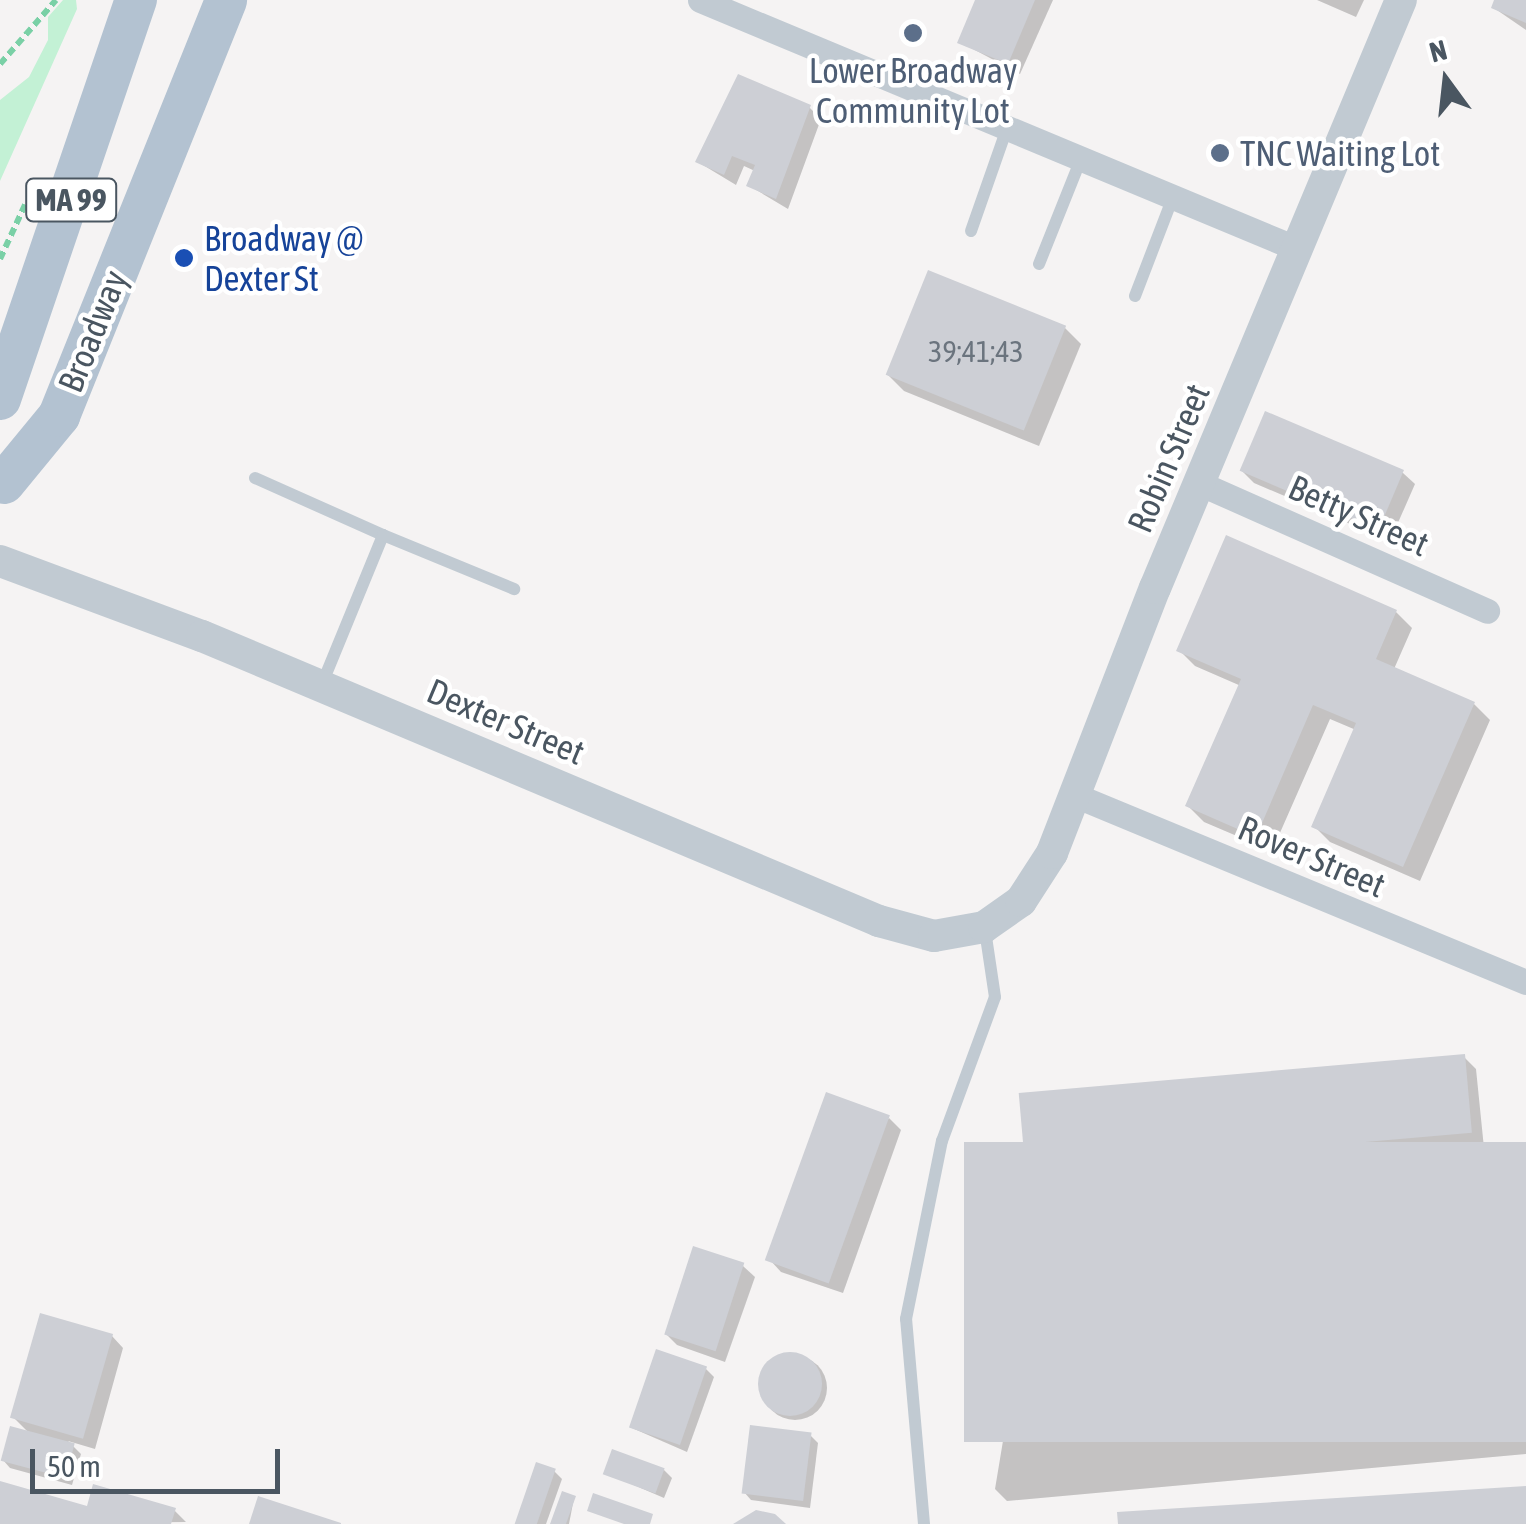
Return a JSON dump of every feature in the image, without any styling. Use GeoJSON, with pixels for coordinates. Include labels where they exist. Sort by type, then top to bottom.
{"type":"FeatureCollection","features":[{"type":"Feature","properties":{"kind":"main road","name":"Broadway"},"geometry":{"type":"LineString","coordinates":[[0,399],[136,0]]}},
{"type":"Feature","properties":{"kind":"main road","name":"Broadway"},"geometry":{"type":"LineString","coordinates":[[1,478],[58,416],[226,0]]}},
{"type":"Feature","properties":{"kind":"street"},"geometry":{"type":"LineString","coordinates":[[700,0],[1298,249]]}},
{"type":"Feature","properties":{"kind":"street","name":"Robin Street"},"geometry":{"type":"LineString","coordinates":[[984,928],[1021,902],[1052,854],[1072,794],[1401,0]]}},
{"type":"Feature","properties":{"kind":"street","name":"Betty Street"},"geometry":{"type":"LineString","coordinates":[[1201,484],[1488,611]]}},
{"type":"Feature","properties":{"kind":"street","name":"Dexter Street"},"geometry":{"type":"LineString","coordinates":[[0,561],[321,686],[880,921],[934,936],[984,928]]}},
{"type":"Feature","properties":{"kind":"street","name":"Rover Street"},"geometry":{"type":"LineString","coordinates":[[1072,794],[1526,982]]}},
{"type":"Feature","properties":{"kind":"lane"},"geometry":{"type":"LineString","coordinates":[[971,230],[1007,128]]}},
{"type":"Feature","properties":{"kind":"lane"},"geometry":{"type":"LineString","coordinates":[[1039,264],[1081,159]]}},
{"type":"Feature","properties":{"kind":"lane"},"geometry":{"type":"LineString","coordinates":[[1135,296],[1173,196]]}},
{"type":"Feature","properties":{"kind":"lane"},"geometry":{"type":"LineString","coordinates":[[255,478],[514,590]]}},
{"type":"Feature","properties":{"kind":"lane"},"geometry":{"type":"LineString","coordinates":[[321,686],[382,535]]}},
{"type":"Feature","properties":{"kind":"lane"},"geometry":{"type":"LineString","coordinates":[[924,1524],[906,1319],[942,1141],[995,996],[984,928]]}},
{"type":"Feature","properties":{"kind":"path"},"geometry":{"type":"LineString","coordinates":[[0,64],[56,0]]}},
{"type":"Feature","properties":{"kind":"green space"},"geometry":{"type":"Polygon","coordinates":[[[63,0],[76,0],[77,9],[0,181],[0,100],[29,77],[48,40],[48,17],[63,0]]]}},
{"type":"Feature","properties":{"kind":"building"},"geometry":{"type":"Polygon","coordinates":[[[975,0],[1035,0],[1008,64],[957,43],[975,0]]]}},
{"type":"Feature","properties":{"kind":"building"},"geometry":{"type":"Polygon","coordinates":[[[1494,0],[1526,0],[1526,23],[1491,8],[1494,0]]]}},
{"type":"Feature","properties":{"kind":"building"},"geometry":{"type":"Polygon","coordinates":[[[738,74],[811,105],[776,199],[746,186],[755,165],[732,156],[724,175],[695,162],[738,74]]]}},
{"type":"Feature","properties":{"kind":"building"},"geometry":{"type":"Polygon","coordinates":[[[928,270],[1066,326],[1024,431],[886,375],[928,270]]]}},
{"type":"Feature","properties":{"kind":"building"},"geometry":{"type":"Polygon","coordinates":[[[1265,411],[1404,470],[1379,530],[1240,471],[1265,411]]]}},
{"type":"Feature","properties":{"kind":"building"},"geometry":{"type":"Polygon","coordinates":[[[1226,535],[1397,610],[1376,659],[1475,702],[1403,867],[1311,827],[1356,723],[1313,705],[1256,837],[1185,806],[1241,679],[1176,651],[1226,535]]]}},
{"type":"Feature","properties":{"kind":"building"},"geometry":{"type":"Polygon","coordinates":[[[1465,1054],[1472,1133],[1026,1172],[1019,1093],[1465,1054]]]}},
{"type":"Feature","properties":{"kind":"building"},"geometry":{"type":"Polygon","coordinates":[[[826,1092],[890,1115],[829,1283],[765,1260],[826,1092]]]}},
{"type":"Feature","properties":{"kind":"building"},"geometry":{"type":"Polygon","coordinates":[[[964,1142],[1526,1142],[1526,1442],[964,1442],[964,1142]]]}},
{"type":"Feature","properties":{"kind":"building"},"geometry":{"type":"Polygon","coordinates":[[[693,1246],[744,1263],[716,1351],[664,1334],[693,1246]]]}},
{"type":"Feature","properties":{"kind":"building"},"geometry":{"type":"Polygon","coordinates":[[[40,1313],[113,1334],[83,1439],[10,1418],[40,1313]]]}},
{"type":"Feature","properties":{"kind":"building"},"geometry":{"type":"Polygon","coordinates":[[[656,1349],[707,1367],[680,1445],[629,1427],[656,1349]]]}},
{"type":"Feature","properties":{"kind":"building"},"geometry":{"type":"Polygon","coordinates":[[[790,1352],[813,1361],[822,1384],[813,1407],[790,1416],[767,1407],[758,1384],[767,1361],[790,1352]]]}},
{"type":"Feature","properties":{"kind":"building"},"geometry":{"type":"Polygon","coordinates":[[[750,1425],[812,1433],[803,1501],[742,1493],[750,1425]]]}},
{"type":"Feature","properties":{"kind":"building"},"geometry":{"type":"Polygon","coordinates":[[[10,1426],[75,1443],[65,1478],[1,1461],[10,1426]]]}},
{"type":"Feature","properties":{"kind":"building"},"geometry":{"type":"Polygon","coordinates":[[[612,1449],[665,1468],[655,1494],[603,1474],[612,1449]]]}},
{"type":"Feature","properties":{"kind":"building"},"geometry":{"type":"Polygon","coordinates":[[[536,1462],[556,1469],[537,1524],[515,1524],[536,1462]]]}},
{"type":"Feature","properties":{"kind":"building"},"geometry":{"type":"Polygon","coordinates":[[[0,1481],[87,1506],[93,1484],[176,1508],[171,1524],[0,1524],[0,1481]]]}},
{"type":"Feature","properties":{"kind":"building"},"geometry":{"type":"Polygon","coordinates":[[[1526,1486],[1526,1524],[1118,1524],[1117,1512],[1526,1486]]]}},
{"type":"Feature","properties":{"kind":"building"},"geometry":{"type":"Polygon","coordinates":[[[562,1491],[576,1496],[566,1524],[550,1524],[562,1491]]]}},
{"type":"Feature","properties":{"kind":"building"},"geometry":{"type":"Polygon","coordinates":[[[593,1493],[653,1514],[650,1524],[624,1524],[587,1511],[593,1493]]]}},
{"type":"Feature","properties":{"kind":"building"},"geometry":{"type":"Polygon","coordinates":[[[258,1496],[341,1523],[341,1524],[249,1524],[258,1496]]]}},
{"type":"Feature","properties":{"kind":"building"},"geometry":{"type":"Polygon","coordinates":[[[756,1510],[775,1514],[786,1524],[733,1524],[756,1510]]]}},
{"type":"Feature","properties":{"kind":"place","name":"Lower Broadway Community Lot"},"geometry":{"type":"Point","coordinates":[913,33]}},
{"type":"Feature","properties":{"kind":"place","name":"TNC Waiting Lot"},"geometry":{"type":"Point","coordinates":[1220,153]}},
{"type":"Feature","properties":{"kind":"place","name":"Broadway @ Dexter St"},"geometry":{"type":"Point","coordinates":[184,258]}}]}
